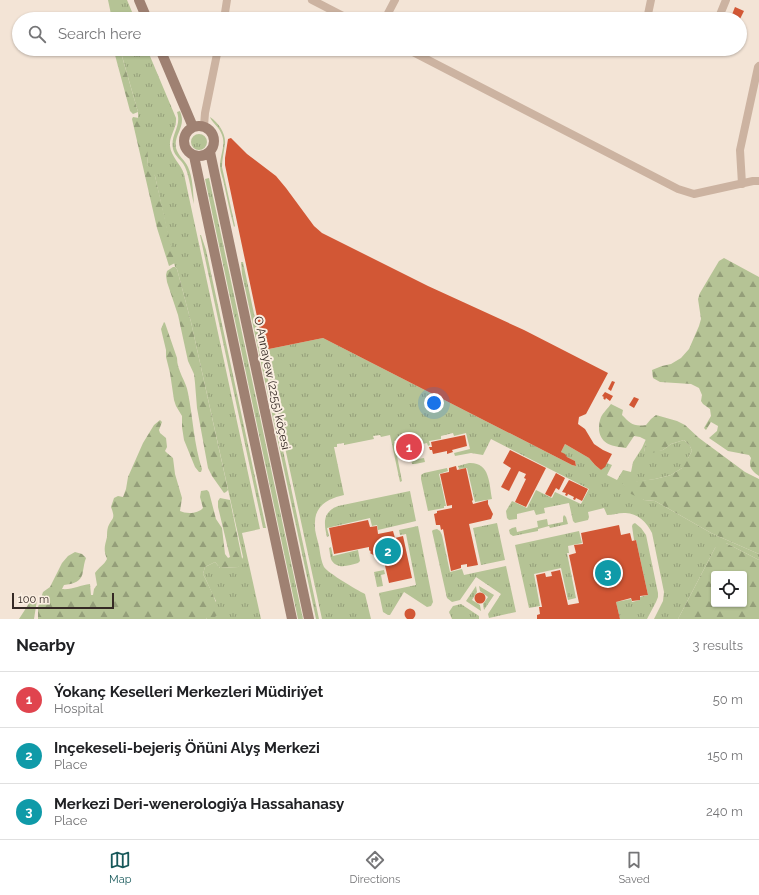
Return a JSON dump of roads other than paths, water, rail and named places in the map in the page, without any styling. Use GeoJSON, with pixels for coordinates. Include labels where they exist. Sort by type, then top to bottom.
{"type":"FeatureCollection","features":[{"type":"Feature","properties":{"kind":"main road"},"geometry":{"type":"LineString","coordinates":[[139,0],[144,12]]}},
{"type":"Feature","properties":{"kind":"main road"},"geometry":{"type":"LineString","coordinates":[[163,56],[192,127]]}},
{"type":"Feature","properties":{"kind":"main road"},"geometry":{"type":"LineString","coordinates":[[204,126],[212,133],[214,138],[213,148],[210,152],[202,156],[194,156],[187,151],[183,143],[185,134],[192,127],[204,126]]}},
{"type":"Feature","properties":{"kind":"main road","name":"O Annaýew (2255) köçesi"},"geometry":{"type":"LineString","coordinates":[[210,152],[309,619]]}},
{"type":"Feature","properties":{"kind":"main road"},"geometry":{"type":"LineString","coordinates":[[194,156],[292,619]]}},
{"type":"Feature","properties":{"kind":"street"},"geometry":{"type":"LineString","coordinates":[[225,12],[227,0]]}},
{"type":"Feature","properties":{"kind":"street"},"geometry":{"type":"LineString","coordinates":[[312,0],[335,12]]}},
{"type":"Feature","properties":{"kind":"street"},"geometry":{"type":"LineString","coordinates":[[389,12],[395,0]]}},
{"type":"Feature","properties":{"kind":"street"},"geometry":{"type":"LineString","coordinates":[[648,12],[651,0]]}},
{"type":"Feature","properties":{"kind":"street"},"geometry":{"type":"LineString","coordinates":[[721,12],[726,0]]}},
{"type":"Feature","properties":{"kind":"street"},"geometry":{"type":"LineString","coordinates":[[204,126],[205,113],[217,56]]}},
{"type":"Feature","properties":{"kind":"street"},"geometry":{"type":"LineString","coordinates":[[421,56],[678,189],[694,194],[759,181]]}},
{"type":"Feature","properties":{"kind":"street"},"geometry":{"type":"LineString","coordinates":[[742,184],[740,150],[759,66]]}},
{"type":"Feature","properties":{"kind":"place","name":"Ýokanç Keselleri Merkezleri Müdiriýet"},"geometry":{"type":"Point","coordinates":[409,447]}},
{"type":"Feature","properties":{"kind":"place","name":"Inçekeseli-bejeriş Öňüni Alyş Merkezi"},"geometry":{"type":"Point","coordinates":[388,551]}},
{"type":"Feature","properties":{"kind":"place","name":"Merkezi Deri-wenerologiýa Hassahanasy"},"geometry":{"type":"Point","coordinates":[608,573]}}]}
